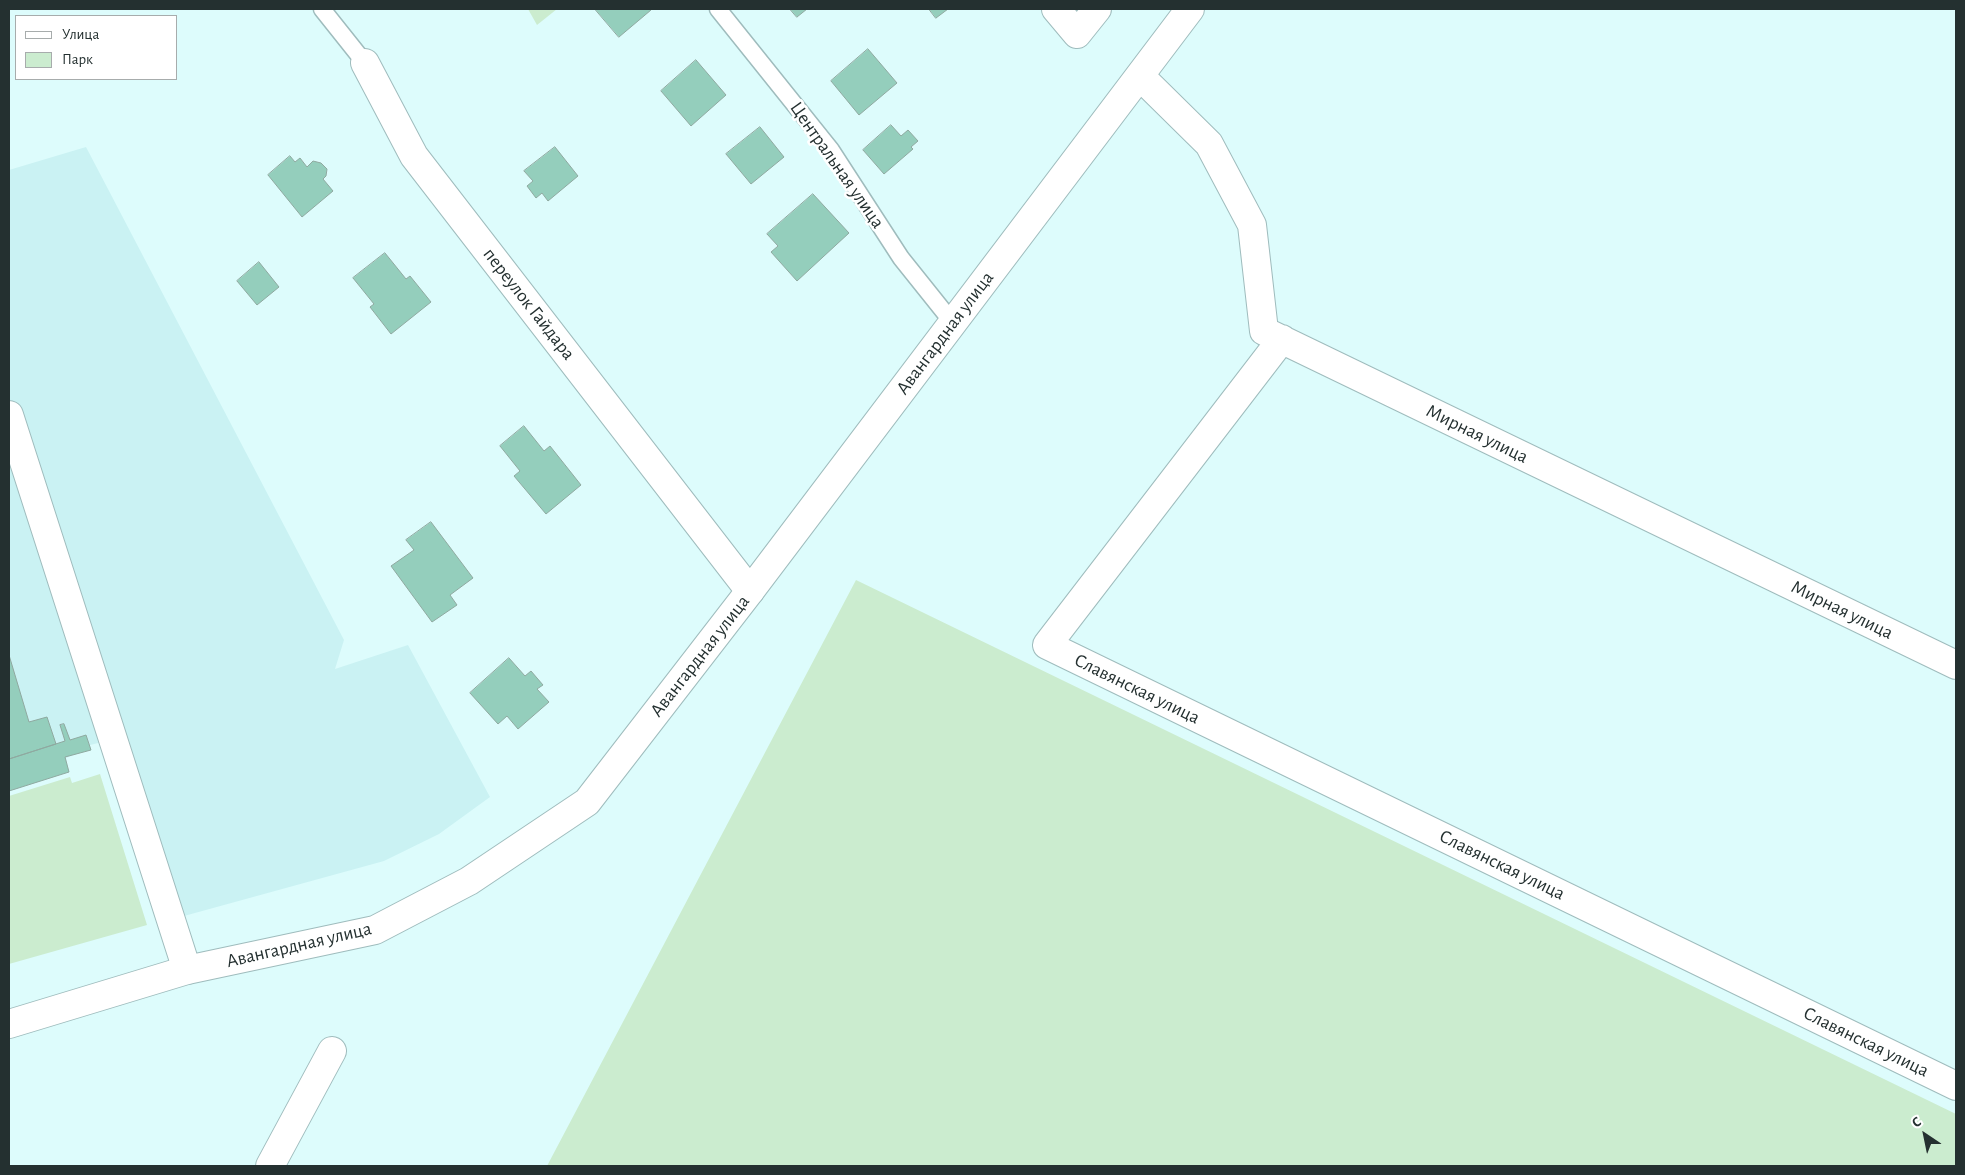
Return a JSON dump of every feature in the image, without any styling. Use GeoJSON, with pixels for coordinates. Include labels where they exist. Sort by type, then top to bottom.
{"type":"FeatureCollection","features":[{"type":"Feature","properties":{"kind":"street"},"geometry":{"type":"LineString","coordinates":[[1056,9],[1077,34],[1097,9]]}},
{"type":"Feature","properties":{"kind":"street","name":"Авангардная улица"},"geometry":{"type":"LineString","coordinates":[[9,1024],[187,970],[375,930],[469,882],[587,802],[750,591],[1190,9]]}},
{"type":"Feature","properties":{"kind":"street","name":"переулок Гайдара"},"geometry":{"type":"LineString","coordinates":[[366,63],[414,156],[750,591]]}},
{"type":"Feature","properties":{"kind":"street","name":"Мирная улица"},"geometry":{"type":"LineString","coordinates":[[1140,76],[1209,144],[1252,225],[1264,331],[1956,665]]}},
{"type":"Feature","properties":{"kind":"street","name":"Славянская улица"},"geometry":{"type":"LineString","coordinates":[[1282,339],[1047,645],[1956,1086]]}},
{"type":"Feature","properties":{"kind":"street"},"geometry":{"type":"LineString","coordinates":[[9,415],[187,970]]}},
{"type":"Feature","properties":{"kind":"street"},"geometry":{"type":"LineString","coordinates":[[270,1166],[332,1052]]}},
{"type":"Feature","properties":{"kind":"lane","name":"переулок Гайдара"},"geometry":{"type":"LineString","coordinates":[[322,9],[366,63]]}},
{"type":"Feature","properties":{"kind":"lane","name":"Центральная улица"},"geometry":{"type":"LineString","coordinates":[[718,9],[831,150],[901,258],[953,323]]}},
{"type":"Feature","properties":{"kind":"shaded area"},"geometry":{"type":"Polygon","coordinates":[[[86,147],[344,640],[335,669],[408,645],[490,797],[439,834],[384,861],[184,916],[127,736],[90,745],[91,749],[66,758],[69,772],[9,791],[9,170],[86,147]]]}},
{"type":"Feature","properties":{"kind":"green space"},"geometry":{"type":"Polygon","coordinates":[[[528,9],[557,9],[537,25],[528,9]]]}},
{"type":"Feature","properties":{"kind":"green space"},"geometry":{"type":"Polygon","coordinates":[[[856,580],[1956,1114],[1956,1166],[547,1166],[856,580]]]}},
{"type":"Feature","properties":{"kind":"green space"},"geometry":{"type":"Polygon","coordinates":[[[100,774],[147,925],[9,964],[9,796],[70,777],[72,783],[100,774]]]}},
{"type":"Feature","properties":{"kind":"building"},"geometry":{"type":"Polygon","coordinates":[[[595,9],[651,9],[651,10],[619,37],[595,9]]]}},
{"type":"Feature","properties":{"kind":"building"},"geometry":{"type":"Polygon","coordinates":[[[790,9],[807,9],[797,17],[790,9]]]}},
{"type":"Feature","properties":{"kind":"building"},"geometry":{"type":"Polygon","coordinates":[[[929,9],[948,9],[936,18],[929,9]]]}},
{"type":"Feature","properties":{"kind":"building"},"geometry":{"type":"Polygon","coordinates":[[[868,49],[897,83],[859,115],[831,81],[868,49]]]}},
{"type":"Feature","properties":{"kind":"building"},"geometry":{"type":"Polygon","coordinates":[[[696,60],[726,95],[691,126],[661,91],[696,60]]]}},
{"type":"Feature","properties":{"kind":"building"},"geometry":{"type":"Polygon","coordinates":[[[891,125],[901,136],[908,130],[918,141],[911,147],[913,149],[884,174],[863,150],[891,125]]]}},
{"type":"Feature","properties":{"kind":"building"},"geometry":{"type":"Polygon","coordinates":[[[760,127],[784,157],[751,184],[726,154],[760,127]]]}},
{"type":"Feature","properties":{"kind":"building"},"geometry":{"type":"Polygon","coordinates":[[[555,147],[578,176],[548,201],[542,193],[536,198],[527,186],[533,181],[524,171],[555,147]]]}},
{"type":"Feature","properties":{"kind":"building"},"geometry":{"type":"Polygon","coordinates":[[[290,156],[295,162],[300,158],[307,167],[313,161],[321,163],[327,169],[326,176],[323,179],[333,191],[302,217],[268,175],[290,156]]]}},
{"type":"Feature","properties":{"kind":"building"},"geometry":{"type":"Polygon","coordinates":[[[813,194],[849,233],[797,281],[771,252],[778,246],[767,234],[813,194]]]}},
{"type":"Feature","properties":{"kind":"building"},"geometry":{"type":"Polygon","coordinates":[[[385,253],[406,279],[410,276],[431,302],[391,334],[370,307],[374,304],[353,278],[385,253]]]}},
{"type":"Feature","properties":{"kind":"building"},"geometry":{"type":"Polygon","coordinates":[[[259,262],[279,287],[257,305],[237,281],[259,262]]]}},
{"type":"Feature","properties":{"kind":"building"},"geometry":{"type":"Polygon","coordinates":[[[524,426],[544,451],[550,446],[581,485],[546,514],[514,476],[520,471],[500,446],[524,426]]]}},
{"type":"Feature","properties":{"kind":"building"},"geometry":{"type":"Polygon","coordinates":[[[431,522],[473,578],[450,595],[457,605],[432,622],[391,566],[414,550],[406,540],[431,522]]]}},
{"type":"Feature","properties":{"kind":"building"},"geometry":{"type":"Polygon","coordinates":[[[9,655],[29,722],[47,717],[56,744],[9,759],[9,655]]]}},
{"type":"Feature","properties":{"kind":"building"},"geometry":{"type":"Polygon","coordinates":[[[509,658],[525,676],[531,671],[543,685],[537,689],[549,702],[518,729],[507,716],[498,724],[470,693],[509,658]]]}},
{"type":"Feature","properties":{"kind":"building"},"geometry":{"type":"Polygon","coordinates":[[[64,724],[70,740],[86,735],[91,750],[65,757],[69,772],[9,791],[9,759],[65,741],[60,725],[64,724]]]}}]}
